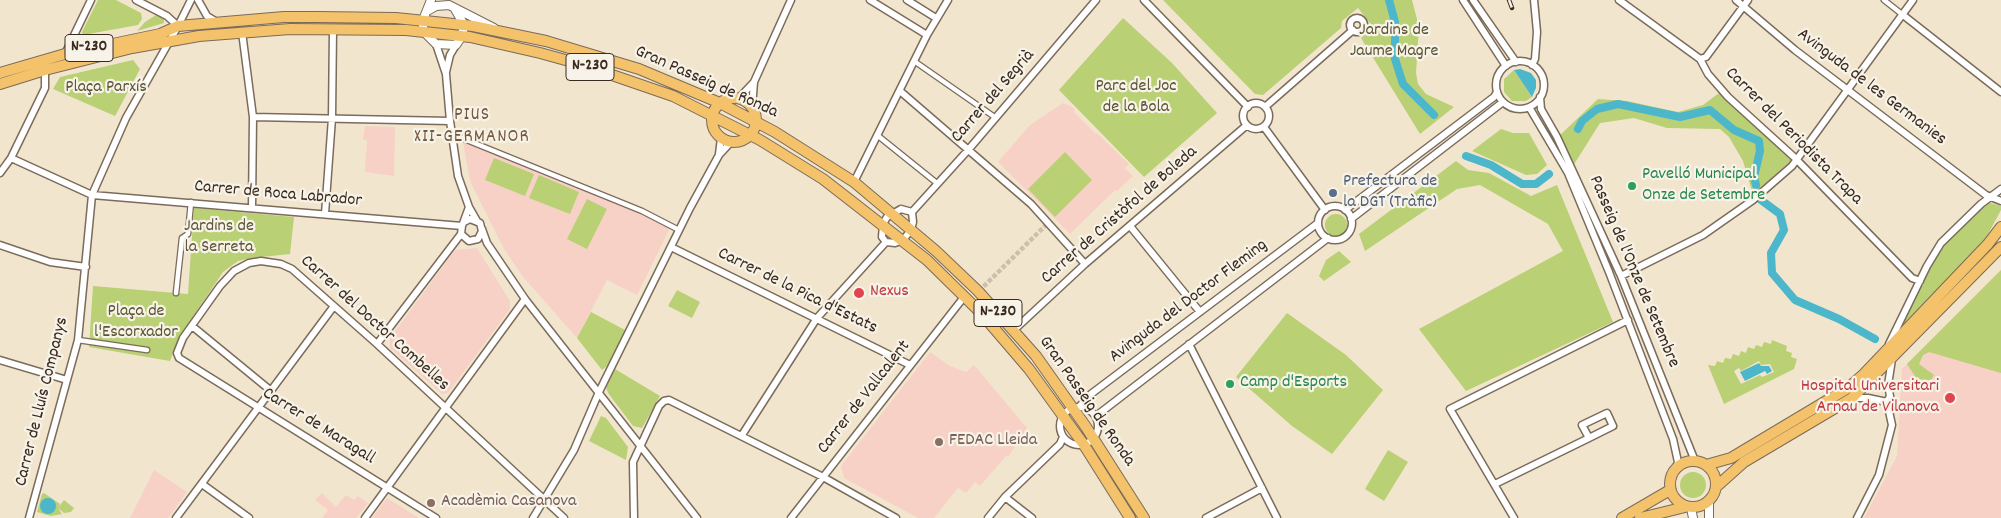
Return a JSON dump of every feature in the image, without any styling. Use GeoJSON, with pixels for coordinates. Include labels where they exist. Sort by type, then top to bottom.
{"type":"FeatureCollection","features":[{"type":"Feature","properties":{"kind":"main road","name":"Gran Passeig de Ronda"},"geometry":{"type":"LineString","coordinates":[[0,73],[64,54],[160,34],[178,26],[318,16],[423,20],[464,25],[500,31],[590,52],[639,69],[720,103],[776,132],[854,182],[911,230],[978,291],[1036,356],[1076,408],[1094,440],[1144,518]]}},
{"type":"Feature","properties":{"kind":"main road","name":"Gran Passeig de Ronda"},"geometry":{"type":"LineString","coordinates":[[0,84],[45,70],[132,48],[242,32],[333,29],[423,31],[462,36],[540,53],[673,96],[750,134],[823,179],[884,224],[927,260],[1010,346],[1084,445],[1130,518]]}},
{"type":"Feature","properties":{"kind":"main road"},"geometry":{"type":"LineString","coordinates":[[738,99],[747,103],[752,108],[755,122],[750,134],[743,140],[726,140],[714,129],[712,116],[720,103],[726,100],[738,99]]}},
{"type":"Feature","properties":{"kind":"main road"},"geometry":{"type":"LineString","coordinates":[[1706,465],[1731,458],[1831,400],[1864,374],[1988,244],[2001,227]]}},
{"type":"Feature","properties":{"kind":"main road"},"geometry":{"type":"LineString","coordinates":[[1640,518],[1689,511],[1702,506],[1709,501],[1716,487],[1744,462],[1852,398],[2001,247]]}},
{"type":"Feature","properties":{"kind":"main road"},"geometry":{"type":"LineString","coordinates":[[1689,511],[1674,499],[1670,490],[1670,478],[1676,468],[1686,462],[1695,461],[1706,465],[1714,474],[1716,487]]}},
{"type":"Feature","properties":{"kind":"main road"},"geometry":{"type":"LineString","coordinates":[[1622,518],[1670,490]]}},
{"type":"Feature","properties":{"kind":"street"},"geometry":{"type":"LineString","coordinates":[[64,54],[91,0]]}},
{"type":"Feature","properties":{"kind":"street"},"geometry":{"type":"LineString","coordinates":[[138,0],[167,16],[178,26]]}},
{"type":"Feature","properties":{"kind":"street"},"geometry":{"type":"LineString","coordinates":[[170,42],[191,0]]}},
{"type":"Feature","properties":{"kind":"street"},"geometry":{"type":"LineString","coordinates":[[198,0],[207,16],[217,22]]}},
{"type":"Feature","properties":{"kind":"street"},"geometry":{"type":"LineString","coordinates":[[431,0],[423,20],[423,31],[427,38],[436,44],[456,45]]}},
{"type":"Feature","properties":{"kind":"street"},"geometry":{"type":"LineString","coordinates":[[738,99],[754,82],[791,0]]}},
{"type":"Feature","properties":{"kind":"street"},"geometry":{"type":"LineString","coordinates":[[870,0],[927,35]]}},
{"type":"Feature","properties":{"kind":"street"},"geometry":{"type":"LineString","coordinates":[[906,0],[936,18]]}},
{"type":"Feature","properties":{"kind":"street"},"geometry":{"type":"LineString","coordinates":[[854,182],[927,35],[948,0]]}},
{"type":"Feature","properties":{"kind":"street","name":"Carrer del Segrià"},"geometry":{"type":"LineString","coordinates":[[912,212],[996,118],[1096,0]]}},
{"type":"Feature","properties":{"kind":"street"},"geometry":{"type":"LineString","coordinates":[[1144,0],[1248,107]]}},
{"type":"Feature","properties":{"kind":"street"},"geometry":{"type":"LineString","coordinates":[[1463,0],[1506,66]]}},
{"type":"Feature","properties":{"kind":"street"},"geometry":{"type":"LineString","coordinates":[[1473,0],[1516,62]]}},
{"type":"Feature","properties":{"kind":"street"},"geometry":{"type":"LineString","coordinates":[[1532,65],[1536,59],[1534,0]]}},
{"type":"Feature","properties":{"kind":"street","name":"Carrer del Periodista Trapa"},"geometry":{"type":"LineString","coordinates":[[1619,0],[1700,59],[1708,74],[1728,97],[1797,160],[1912,278],[1920,281]]}},
{"type":"Feature","properties":{"kind":"street","name":"Avinguda de les Germanies"},"geometry":{"type":"LineString","coordinates":[[1736,0],[1796,50],[1990,197],[2001,201]]}},
{"type":"Feature","properties":{"kind":"street"},"geometry":{"type":"LineString","coordinates":[[1700,59],[1706,57],[1748,0]]}},
{"type":"Feature","properties":{"kind":"street"},"geometry":{"type":"LineString","coordinates":[[1884,0],[2001,92]]}},
{"type":"Feature","properties":{"kind":"street"},"geometry":{"type":"LineString","coordinates":[[1621,276],[1703,235],[1753,200],[1797,160],[1913,0]]}},
{"type":"Feature","properties":{"kind":"street"},"geometry":{"type":"LineString","coordinates":[[428,10],[436,6],[449,5],[500,31]]}},
{"type":"Feature","properties":{"kind":"street"},"geometry":{"type":"LineString","coordinates":[[446,74],[450,55],[462,36],[464,25],[449,5]]}},
{"type":"Feature","properties":{"kind":"street"},"geometry":{"type":"LineString","coordinates":[[325,214],[332,118],[333,29]]}},
{"type":"Feature","properties":{"kind":"street"},"geometry":{"type":"LineString","coordinates":[[1265,108],[1353,30]]}},
{"type":"Feature","properties":{"kind":"street"},"geometry":{"type":"LineString","coordinates":[[242,32],[253,117],[252,207]]}},
{"type":"Feature","properties":{"kind":"street","name":"Carrer de Lluís Companys"},"geometry":{"type":"LineString","coordinates":[[29,518],[78,340],[92,194],[126,118],[170,42]]}},
{"type":"Feature","properties":{"kind":"street"},"geometry":{"type":"LineString","coordinates":[[436,44],[446,74],[450,121],[458,176],[469,207],[482,229],[487,243],[525,299],[697,518]]}},
{"type":"Feature","properties":{"kind":"street"},"geometry":{"type":"LineString","coordinates":[[914,61],[996,118]]}},
{"type":"Feature","properties":{"kind":"street"},"geometry":{"type":"LineString","coordinates":[[1516,62],[1532,65],[1541,75],[1543,90],[1540,97],[1529,107],[1515,108],[1503,102],[1497,92],[1497,77],[1506,66],[1516,62]]}},
{"type":"Feature","properties":{"kind":"street"},"geometry":{"type":"LineString","coordinates":[[0,173],[10,158],[46,88],[45,70]]}},
{"type":"Feature","properties":{"kind":"street"},"geometry":{"type":"LineString","coordinates":[[752,108],[754,82]]}},
{"type":"Feature","properties":{"kind":"street"},"geometry":{"type":"LineString","coordinates":[[900,91],[1031,204],[1085,264]]}},
{"type":"Feature","properties":{"kind":"street"},"geometry":{"type":"LineString","coordinates":[[1345,210],[1494,97],[1497,92]]}},
{"type":"Feature","properties":{"kind":"street","name":"Passeig de l'Onze de Setembre"},"geometry":{"type":"LineString","coordinates":[[1540,97],[1541,109],[1557,137],[1621,276],[1695,461]]}},
{"type":"Feature","properties":{"kind":"street"},"geometry":{"type":"LineString","coordinates":[[1351,219],[1503,102]]}},
{"type":"Feature","properties":{"kind":"street"},"geometry":{"type":"LineString","coordinates":[[1255,104],[1265,108],[1269,119],[1264,126],[1253,129],[1247,125],[1244,115],[1248,107],[1255,104]]}},
{"type":"Feature","properties":{"kind":"street","name":"Passeig de l'Onze de Setembre"},"geometry":{"type":"LineString","coordinates":[[1529,107],[1568,173],[1628,320],[1674,442],[1678,462],[1676,468]]}},
{"type":"Feature","properties":{"kind":"street"},"geometry":{"type":"LineString","coordinates":[[253,117],[450,121]]}},
{"type":"Feature","properties":{"kind":"street","name":"Carrer de Cristòfol de Boleda"},"geometry":{"type":"LineString","coordinates":[[1014,330],[1085,264],[1247,125]]}},
{"type":"Feature","properties":{"kind":"street"},"geometry":{"type":"LineString","coordinates":[[1264,126],[1325,210]]}},
{"type":"Feature","properties":{"kind":"street"},"geometry":{"type":"LineString","coordinates":[[452,134],[642,211],[679,230]]}},
{"type":"Feature","properties":{"kind":"street"},"geometry":{"type":"LineString","coordinates":[[877,135],[938,184]]}},
{"type":"Feature","properties":{"kind":"street"},"geometry":{"type":"LineString","coordinates":[[534,518],[574,450],[599,392],[726,140]]}},
{"type":"Feature","properties":{"kind":"street"},"geometry":{"type":"LineString","coordinates":[[719,155],[726,140]]}},
{"type":"Feature","properties":{"kind":"street","name":"Carrer de Roca Labrador"},"geometry":{"type":"LineString","coordinates":[[10,158],[92,194],[463,224]]}},
{"type":"Feature","properties":{"kind":"street"},"geometry":{"type":"LineString","coordinates":[[1888,348],[1920,281],[1941,243],[2001,189]]}},
{"type":"Feature","properties":{"kind":"street"},"geometry":{"type":"LineString","coordinates":[[176,293],[182,238],[188,234],[191,202]]}},
{"type":"Feature","properties":{"kind":"street"},"geometry":{"type":"LineString","coordinates":[[377,344],[462,234],[463,224],[469,207]]}},
{"type":"Feature","properties":{"kind":"street"},"geometry":{"type":"LineString","coordinates":[[1334,207],[1345,210],[1351,219],[1350,231],[1344,238],[1339,240],[1328,238],[1321,232],[1318,223],[1320,216],[1325,210],[1334,207]]}},
{"type":"Feature","properties":{"kind":"street"},"geometry":{"type":"LineString","coordinates":[[901,210],[912,212],[914,222],[911,230],[903,240],[895,243],[886,242],[882,237],[884,224],[892,214],[901,210]]}},
{"type":"Feature","properties":{"kind":"street"},"geometry":{"type":"LineString","coordinates":[[463,224],[470,220],[477,221]]}},
{"type":"Feature","properties":{"kind":"street","name":"Avinguda del Doctor Fleming"},"geometry":{"type":"LineString","coordinates":[[1063,416],[1318,223]]}},
{"type":"Feature","properties":{"kind":"street"},"geometry":{"type":"LineString","coordinates":[[1130,226],[1200,312]]}},
{"type":"Feature","properties":{"kind":"street"},"geometry":{"type":"LineString","coordinates":[[476,240],[482,234],[482,229]]}},
{"type":"Feature","properties":{"kind":"street"},"geometry":{"type":"LineString","coordinates":[[462,234],[466,239],[487,243]]}},
{"type":"Feature","properties":{"kind":"street","name":"Avinguda del Doctor Fleming"},"geometry":{"type":"LineString","coordinates":[[1096,416],[1328,238]]}},
{"type":"Feature","properties":{"kind":"street"},"geometry":{"type":"LineString","coordinates":[[742,435],[817,318],[886,242]]}},
{"type":"Feature","properties":{"kind":"street"},"geometry":{"type":"LineString","coordinates":[[0,245],[50,262],[86,267]]}},
{"type":"Feature","properties":{"kind":"street","name":"Carrer de la Pica d'Estats"},"geometry":{"type":"LineString","coordinates":[[671,247],[910,364]]}},
{"type":"Feature","properties":{"kind":"street","name":"Carrer del Doctor Combelles"},"geometry":{"type":"LineString","coordinates":[[184,361],[179,358],[177,353],[192,326],[222,282],[234,271],[253,262],[270,262],[286,265],[377,344],[564,518]]}},
{"type":"Feature","properties":{"kind":"street","name":"Carrer de Vallcalent"},"geometry":{"type":"LineString","coordinates":[[791,518],[964,297]]}},
{"type":"Feature","properties":{"kind":"street"},"geometry":{"type":"LineString","coordinates":[[365,518],[525,299]]}},
{"type":"Feature","properties":{"kind":"street"},"geometry":{"type":"LineString","coordinates":[[176,518],[257,406],[334,306]]}},
{"type":"Feature","properties":{"kind":"street"},"geometry":{"type":"LineString","coordinates":[[1514,518],[1450,409],[1628,320]]}},
{"type":"Feature","properties":{"kind":"street"},"geometry":{"type":"LineString","coordinates":[[192,326],[270,390]]}},
{"type":"Feature","properties":{"kind":"street"},"geometry":{"type":"LineString","coordinates":[[78,340],[147,350]]}},
{"type":"Feature","properties":{"kind":"street"},"geometry":{"type":"LineString","coordinates":[[1189,344],[1277,518]]}},
{"type":"Feature","properties":{"kind":"street"},"geometry":{"type":"LineString","coordinates":[[1857,518],[1879,474],[1886,451],[1892,420],[1887,402],[1890,396],[1888,385],[1892,359]]}},
{"type":"Feature","properties":{"kind":"street"},"geometry":{"type":"LineString","coordinates":[[0,360],[67,380]]}},
{"type":"Feature","properties":{"kind":"street","name":"Carrer de Maragall"},"geometry":{"type":"LineString","coordinates":[[184,361],[436,518]]}},
{"type":"Feature","properties":{"kind":"street"},"geometry":{"type":"LineString","coordinates":[[1852,398],[1868,398],[1887,402]]}},
{"type":"Feature","properties":{"kind":"street"},"geometry":{"type":"LineString","coordinates":[[634,518],[634,462],[661,403],[669,400],[823,477],[896,518]]}},
{"type":"Feature","properties":{"kind":"street"},"geometry":{"type":"LineString","coordinates":[[1063,416],[1060,428],[1066,440],[1084,445],[1094,440],[1099,428],[1096,416],[1086,408],[1076,408]]}},
{"type":"Feature","properties":{"kind":"street"},"geometry":{"type":"LineString","coordinates":[[1494,484],[1613,426],[1607,413],[1582,425],[1588,438]]}},
{"type":"Feature","properties":{"kind":"street"},"geometry":{"type":"LineString","coordinates":[[988,518],[1005,498],[1066,440]]}},
{"type":"Feature","properties":{"kind":"street"},"geometry":{"type":"LineString","coordinates":[[202,484],[249,518]]}},
{"type":"Feature","properties":{"kind":"street"},"geometry":{"type":"LineString","coordinates":[[1206,518],[1262,488]]}},
{"type":"Feature","properties":{"kind":"street"},"geometry":{"type":"LineString","coordinates":[[1005,498],[1032,518]]}},
{"type":"Feature","properties":{"kind":"street"},"geometry":{"type":"LineString","coordinates":[[1709,501],[1709,518]]}},
{"type":"Feature","properties":{"kind":"shaded area"},"geometry":{"type":"Polygon","coordinates":[[[1063,103],[1072,107],[1075,110],[1074,112],[1096,134],[1129,164],[1125,168],[1133,176],[1117,191],[1115,190],[1070,234],[998,162],[1030,125],[1063,103]]]}},
{"type":"Feature","properties":{"kind":"shaded area"},"geometry":{"type":"Polygon","coordinates":[[[365,126],[395,127],[394,176],[365,172],[367,140],[363,140],[365,126]]]}},
{"type":"Feature","properties":{"kind":"shaded area"},"geometry":{"type":"Polygon","coordinates":[[[463,142],[641,214],[670,228],[637,295],[607,280],[577,338],[524,278],[504,249],[470,181],[463,142]]]}},
{"type":"Feature","properties":{"kind":"shaded area"},"geometry":{"type":"Polygon","coordinates":[[[477,248],[510,301],[510,309],[448,393],[442,394],[390,348],[390,338],[455,250],[477,248]]]}},
{"type":"Feature","properties":{"kind":"shaded area","name":"Hospital Universitari Arnau de Vilanova"},"geometry":{"type":"Polygon","coordinates":[[[2001,270],[2001,518],[1864,518],[1897,456],[1902,369],[2001,270]]]}},
{"type":"Feature","properties":{"kind":"shaded area","name":"FEDAC Lleida"},"geometry":{"type":"Polygon","coordinates":[[[930,352],[950,366],[966,372],[974,365],[1027,428],[1008,457],[1007,455],[980,486],[975,482],[966,493],[958,488],[934,518],[918,518],[844,478],[841,466],[930,352]]]}},
{"type":"Feature","properties":{"kind":"shaded area"},"geometry":{"type":"Polygon","coordinates":[[[154,470],[187,492],[168,518],[130,518],[154,470]]]}},
{"type":"Feature","properties":{"kind":"shaded area"},"geometry":{"type":"Polygon","coordinates":[[[322,493],[336,507],[346,495],[354,500],[358,496],[368,503],[356,518],[322,518],[328,510],[315,500],[322,493]]]}},
{"type":"Feature","properties":{"kind":"shaded area"},"geometry":{"type":"Polygon","coordinates":[[[387,498],[419,518],[372,518],[387,498]]]}},
{"type":"Feature","properties":{"kind":"green space"},"geometry":{"type":"Polygon","coordinates":[[[98,0],[116,0],[141,13],[142,19],[138,25],[83,35],[82,32],[98,0]]]}},
{"type":"Feature","properties":{"kind":"green space","name":"Jardins de Jaume Magre"},"geometry":{"type":"Polygon","coordinates":[[[1163,0],[1412,0],[1419,27],[1416,73],[1418,84],[1426,94],[1454,107],[1420,134],[1361,38],[1373,27],[1358,8],[1342,21],[1341,28],[1263,95],[1255,94],[1163,0]]]}},
{"type":"Feature","properties":{"kind":"green space"},"geometry":{"type":"Polygon","coordinates":[[[156,15],[164,17],[164,23],[137,31],[145,22],[156,15]]]}},
{"type":"Feature","properties":{"kind":"green space","name":"Parc del Joc de la Bola"},"geometry":{"type":"Polygon","coordinates":[[[1123,18],[1172,63],[1217,113],[1144,177],[1059,90],[1123,18]]]}},
{"type":"Feature","properties":{"kind":"green space","name":"Plaça Parxís"},"geometry":{"type":"Polygon","coordinates":[[[133,60],[140,69],[115,116],[53,89],[60,77],[133,60]]]}},
{"type":"Feature","properties":{"kind":"green space"},"geometry":{"type":"Polygon","coordinates":[[[1514,70],[1532,97],[1526,101],[1512,101],[1504,92],[1504,79],[1514,70]]]}},
{"type":"Feature","properties":{"kind":"green space"},"geometry":{"type":"Polygon","coordinates":[[[1719,93],[1772,136],[1793,159],[1753,194],[1743,161],[1729,137],[1720,129],[1667,128],[1634,118],[1600,123],[1573,166],[1559,136],[1598,99],[1627,101],[1678,112],[1703,105],[1719,93]]]}},
{"type":"Feature","properties":{"kind":"green space"},"geometry":{"type":"Polygon","coordinates":[[[1501,129],[1513,133],[1529,133],[1547,165],[1537,174],[1526,175],[1472,151],[1501,129]]]}},
{"type":"Feature","properties":{"kind":"green space"},"geometry":{"type":"Polygon","coordinates":[[[1065,152],[1092,180],[1055,217],[1028,189],[1065,152]]]}},
{"type":"Feature","properties":{"kind":"green space"},"geometry":{"type":"Polygon","coordinates":[[[494,158],[534,174],[525,196],[485,180],[494,158]]]}},
{"type":"Feature","properties":{"kind":"green space"},"geometry":{"type":"Polygon","coordinates":[[[1456,161],[1468,170],[1489,173],[1531,196],[1557,185],[1613,322],[1466,391],[1419,329],[1563,251],[1548,224],[1480,185],[1457,189],[1365,251],[1359,234],[1456,161]]]}},
{"type":"Feature","properties":{"kind":"green space"},"geometry":{"type":"Polygon","coordinates":[[[539,175],[579,192],[570,214],[529,198],[539,175]]]}},
{"type":"Feature","properties":{"kind":"green space"},"geometry":{"type":"Polygon","coordinates":[[[587,199],[607,209],[587,249],[567,239],[587,199]]]}},
{"type":"Feature","properties":{"kind":"green space"},"geometry":{"type":"Polygon","coordinates":[[[1987,202],[2001,206],[2001,210],[1988,234],[1978,248],[1898,332],[1942,244],[1987,202]]]}},
{"type":"Feature","properties":{"kind":"green space"},"geometry":{"type":"Polygon","coordinates":[[[194,208],[294,217],[290,254],[238,261],[223,272],[180,336],[170,361],[89,347],[93,286],[188,294],[194,208]]]}},
{"type":"Feature","properties":{"kind":"green space"},"geometry":{"type":"Polygon","coordinates":[[[1336,214],[1344,217],[1347,225],[1344,233],[1336,236],[1328,233],[1325,225],[1328,217],[1336,214]]]}},
{"type":"Feature","properties":{"kind":"green space"},"geometry":{"type":"Polygon","coordinates":[[[1339,251],[1351,262],[1324,281],[1319,276],[1326,260],[1339,251]]]}},
{"type":"Feature","properties":{"kind":"green space"},"geometry":{"type":"Polygon","coordinates":[[[2001,270],[2001,373],[1929,352],[1923,355],[1919,364],[1934,375],[1931,380],[1917,379],[1907,364],[2001,270]]]}},
{"type":"Feature","properties":{"kind":"green space"},"geometry":{"type":"Polygon","coordinates":[[[677,290],[700,302],[692,318],[668,306],[677,290]]]}},
{"type":"Feature","properties":{"kind":"green space"},"geometry":{"type":"Polygon","coordinates":[[[591,312],[625,330],[607,366],[602,370],[577,338],[591,312]]]}},
{"type":"Feature","properties":{"kind":"green space"},"geometry":{"type":"Polygon","coordinates":[[[1287,313],[1346,355],[1383,390],[1332,454],[1292,426],[1236,377],[1287,313]]]}},
{"type":"Feature","properties":{"kind":"green space"},"geometry":{"type":"Polygon","coordinates":[[[1772,340],[1787,346],[1786,351],[1792,353],[1791,357],[1797,359],[1794,369],[1724,404],[1708,365],[1715,366],[1717,361],[1723,363],[1725,358],[1731,359],[1733,354],[1739,356],[1741,351],[1746,353],[1748,347],[1754,349],[1756,345],[1762,347],[1764,342],[1771,344],[1772,340]],[[1759,361],[1741,371],[1739,368],[1734,371],[1741,384],[1760,375],[1762,377],[1774,372],[1770,364],[1761,365],[1759,361]]]}},
{"type":"Feature","properties":{"kind":"green space"},"geometry":{"type":"Polygon","coordinates":[[[615,369],[660,396],[642,428],[633,426],[608,393],[606,387],[615,369]]]}},
{"type":"Feature","properties":{"kind":"green space"},"geometry":{"type":"Polygon","coordinates":[[[601,416],[606,418],[628,447],[626,460],[589,441],[601,416]]]}},
{"type":"Feature","properties":{"kind":"green space"},"geometry":{"type":"Polygon","coordinates":[[[1388,450],[1408,462],[1384,501],[1365,489],[1388,450]]]}},
{"type":"Feature","properties":{"kind":"green space"},"geometry":{"type":"Polygon","coordinates":[[[1693,472],[1702,476],[1706,485],[1702,494],[1693,498],[1684,494],[1680,485],[1684,476],[1693,472]]]}},
{"type":"Feature","properties":{"kind":"green space"},"geometry":{"type":"Polygon","coordinates":[[[44,493],[60,504],[58,508],[62,514],[51,516],[37,512],[42,494],[44,493]]]}},
{"type":"Feature","properties":{"kind":"green space"},"geometry":{"type":"Polygon","coordinates":[[[64,500],[74,508],[71,512],[64,513],[58,508],[64,500]]]}},
{"type":"Feature","properties":{"kind":"water"},"geometry":{"type":"Polygon","coordinates":[[[1520,69],[1531,73],[1536,80],[1536,88],[1532,97],[1514,70],[1520,69]]]}},
{"type":"Feature","properties":{"kind":"water"},"geometry":{"type":"Polygon","coordinates":[[[1759,363],[1761,366],[1769,366],[1772,371],[1767,374],[1765,371],[1745,381],[1740,372],[1759,363]]]}},
{"type":"Feature","properties":{"kind":"water"},"geometry":{"type":"Polygon","coordinates":[[[48,498],[54,500],[56,506],[54,512],[48,514],[42,512],[40,506],[42,500],[48,498]]]}},
{"type":"Feature","properties":{"kind":"waterway"},"geometry":{"type":"LineString","coordinates":[[1389,0],[1395,22],[1395,59],[1403,84],[1434,115]]}},
{"type":"Feature","properties":{"kind":"waterway"},"geometry":{"type":"LineString","coordinates":[[1578,129],[1582,121],[1597,109],[1618,104],[1680,117],[1710,110],[1734,130],[1759,141],[1760,151],[1754,177],[1756,185]]}},
{"type":"Feature","properties":{"kind":"waterway"},"geometry":{"type":"LineString","coordinates":[[1466,156],[1491,165],[1522,184],[1536,184],[1549,174]]}},
{"type":"Feature","properties":{"kind":"waterway"},"geometry":{"type":"LineString","coordinates":[[1761,200],[1780,214],[1784,230],[1771,253],[1772,273],[1795,300],[1839,319],[1875,339]]}},
{"type":"Feature","properties":{"kind":"tunnel"},"geometry":{"type":"LineString","coordinates":[[979,291],[1048,223]]}},
{"type":"Feature","properties":{"kind":"railway"},"geometry":{"type":"LineString","coordinates":[[1509,0],[1512,8]]}},
{"type":"Feature","properties":{"kind":"place","name":"Pavelló Municipal Onze de Setembre"},"geometry":{"type":"Point","coordinates":[1632,186]}},
{"type":"Feature","properties":{"kind":"place","name":"Prefectura de la DGT (Tràfic)"},"geometry":{"type":"Point","coordinates":[1333,193]}},
{"type":"Feature","properties":{"kind":"place","name":"Nexus"},"geometry":{"type":"Point","coordinates":[859,293]}},
{"type":"Feature","properties":{"kind":"place","name":"Camp d'Esports"},"geometry":{"type":"Point","coordinates":[1230,384]}},
{"type":"Feature","properties":{"kind":"place","name":"Hospital Universitari Arnau de Vilanova"},"geometry":{"type":"Point","coordinates":[1950,398]}},
{"type":"Feature","properties":{"kind":"place","name":"FEDAC Lleida"},"geometry":{"type":"Point","coordinates":[939,442]}},
{"type":"Feature","properties":{"kind":"place","name":"Acadèmia Casanova"},"geometry":{"type":"Point","coordinates":[431,503]}},
{"type":"Feature","properties":{"kind":"district","name":"PIUS XII-GERMANOR"},"geometry":{"type":"Point","coordinates":[472,127]}},
{"type":"Feature","properties":{"kind":"park label","name":"Jardins de la Serreta"},"geometry":{"type":"Point","coordinates":[219,238]}},
{"type":"Feature","properties":{"kind":"park label","name":"Plaça de l'Escorxador"},"geometry":{"type":"Point","coordinates":[136,323]}}]}
